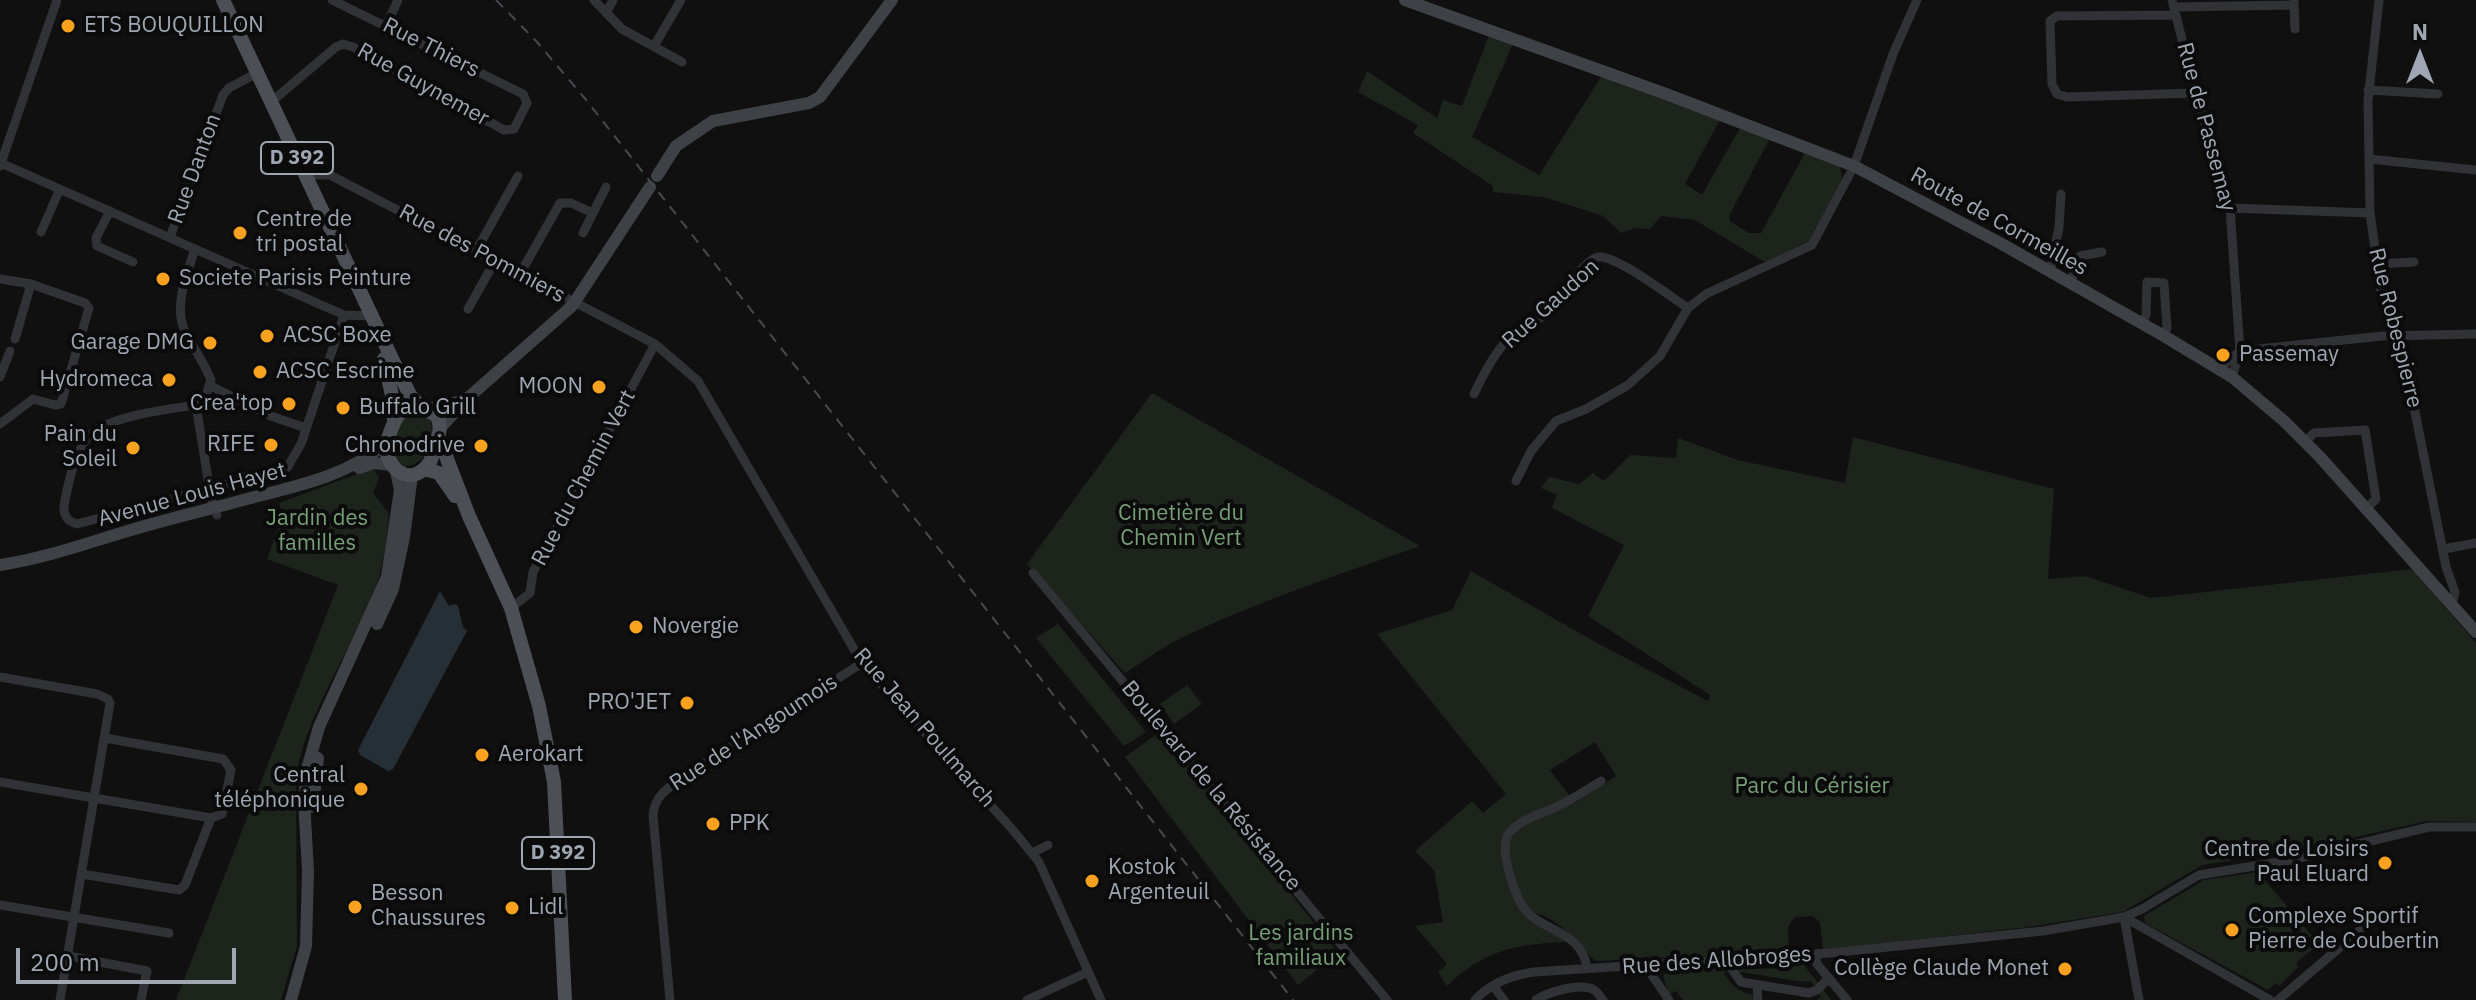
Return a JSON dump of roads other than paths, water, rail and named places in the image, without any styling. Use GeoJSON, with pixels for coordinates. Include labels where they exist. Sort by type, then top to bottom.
{"type":"FeatureCollection","features":[{"type":"Feature","properties":{"kind":"main road","name":"D 392"},"geometry":{"type":"LineString","coordinates":[[223,0],[410,395],[423,407]]}},
{"type":"Feature","properties":{"kind":"main road"},"geometry":{"type":"LineString","coordinates":[[298,1000],[314,942],[312,793],[318,756],[329,724],[393,589],[418,472],[433,457],[440,433],[469,397],[574,302],[676,146],[713,121],[809,103],[820,97],[892,0]]}},
{"type":"Feature","properties":{"kind":"main road","name":"Route de Cormeilles"},"geometry":{"type":"LineString","coordinates":[[1405,0],[1854,166],[2164,336],[2232,377],[2305,442],[2476,632]]}},
{"type":"Feature","properties":{"kind":"main road","name":"D 392"},"geometry":{"type":"LineString","coordinates":[[372,316],[389,376],[394,420]]}},
{"type":"Feature","properties":{"kind":"main road"},"geometry":{"type":"LineString","coordinates":[[291,1000],[306,946],[308,871],[304,791],[307,769],[319,727],[387,577],[400,490],[385,451],[386,443],[394,420],[409,406],[454,405],[469,397]]}},
{"type":"Feature","properties":{"kind":"main road"},"geometry":{"type":"LineString","coordinates":[[423,407],[437,416],[440,433]]}},
{"type":"Feature","properties":{"kind":"main road","name":"D 392"},"geometry":{"type":"LineString","coordinates":[[440,433],[469,516],[511,608],[549,750],[555,795],[568,1000]]}},
{"type":"Feature","properties":{"kind":"main road","name":"Avenue Louis Hayet"},"geometry":{"type":"LineString","coordinates":[[0,565],[33,560],[130,530],[216,512],[333,475],[386,443]]}},
{"type":"Feature","properties":{"kind":"main road","name":"Avenue Louis Hayet"},"geometry":{"type":"LineString","coordinates":[[0,572],[319,485],[373,463],[394,468]]}},
{"type":"Feature","properties":{"kind":"main road"},"geometry":{"type":"LineString","coordinates":[[394,468],[418,472]]}},
{"type":"Feature","properties":{"kind":"main road","name":"D 392"},"geometry":{"type":"LineString","coordinates":[[418,472],[436,472],[443,478],[469,516]]}},
{"type":"Feature","properties":{"kind":"street"},"geometry":{"type":"LineString","coordinates":[[57,0],[0,165],[344,315],[372,316]]}},
{"type":"Feature","properties":{"kind":"street","name":"Rue Thiers"},"geometry":{"type":"LineString","coordinates":[[332,0],[523,94],[527,100]]}},
{"type":"Feature","properties":{"kind":"street"},"geometry":{"type":"LineString","coordinates":[[386,26],[398,0]]}},
{"type":"Feature","properties":{"kind":"street"},"geometry":{"type":"LineString","coordinates":[[594,0],[622,29],[682,62]]}},
{"type":"Feature","properties":{"kind":"street"},"geometry":{"type":"LineString","coordinates":[[606,13],[613,0]]}},
{"type":"Feature","properties":{"kind":"street"},"geometry":{"type":"LineString","coordinates":[[654,46],[681,0]]}},
{"type":"Feature","properties":{"kind":"street"},"geometry":{"type":"LineString","coordinates":[[1516,481],[1531,451],[1556,421],[1586,409],[1628,385],[1660,356],[1688,308],[1706,294],[1812,245],[1854,166],[1893,54],[1917,0]]}},
{"type":"Feature","properties":{"kind":"street","name":"Rue Robespierre"},"geometry":{"type":"LineString","coordinates":[[2379,0],[2368,90],[2370,213],[2381,291],[2408,377],[2446,567],[2455,592],[2452,604]]}},
{"type":"Feature","properties":{"kind":"street"},"geometry":{"type":"LineString","coordinates":[[2196,93],[2067,97],[2057,94],[2052,84],[2050,21],[2057,16],[2174,7],[2294,3],[2295,29]]}},
{"type":"Feature","properties":{"kind":"street","name":"Rue de Passemay"},"geometry":{"type":"LineString","coordinates":[[2174,7],[2230,208],[2240,351]]}},
{"type":"Feature","properties":{"kind":"street","name":"Rue Guynemer"},"geometry":{"type":"LineString","coordinates":[[271,102],[343,44],[506,131],[514,129],[527,100]]}},
{"type":"Feature","properties":{"kind":"street","name":"Rue Danton"},"geometry":{"type":"LineString","coordinates":[[170,237],[223,95],[229,88],[257,73]]}},
{"type":"Feature","properties":{"kind":"street"},"geometry":{"type":"LineString","coordinates":[[2368,90],[2438,94]]}},
{"type":"Feature","properties":{"kind":"street"},"geometry":{"type":"LineString","coordinates":[[2369,159],[2476,170]]}},
{"type":"Feature","properties":{"kind":"street","name":"Rue des Pommiers"},"geometry":{"type":"LineString","coordinates":[[305,175],[330,175],[655,344]]}},
{"type":"Feature","properties":{"kind":"street"},"geometry":{"type":"LineString","coordinates":[[476,251],[518,176]]}},
{"type":"Feature","properties":{"kind":"street"},"geometry":{"type":"LineString","coordinates":[[583,233],[606,187]]}},
{"type":"Feature","properties":{"kind":"street"},"geometry":{"type":"LineString","coordinates":[[41,232],[60,189]]}},
{"type":"Feature","properties":{"kind":"street"},"geometry":{"type":"LineString","coordinates":[[2050,272],[2059,227],[2061,194]]}},
{"type":"Feature","properties":{"kind":"street"},"geometry":{"type":"LineString","coordinates":[[520,274],[560,203],[571,203],[593,213]]}},
{"type":"Feature","properties":{"kind":"street"},"geometry":{"type":"LineString","coordinates":[[2230,208],[2370,213]]}},
{"type":"Feature","properties":{"kind":"street"},"geometry":{"type":"LineString","coordinates":[[110,211],[95,244],[99,249],[133,262]]}},
{"type":"Feature","properties":{"kind":"street"},"geometry":{"type":"LineString","coordinates":[[195,249],[180,311],[185,331],[203,361],[211,386],[268,415],[306,428]]}},
{"type":"Feature","properties":{"kind":"street"},"geometry":{"type":"LineString","coordinates":[[2072,284],[2074,260],[2102,252]]}},
{"type":"Feature","properties":{"kind":"street","name":"Rue Gaudon"},"geometry":{"type":"LineString","coordinates":[[1474,394],[1486,369],[1520,328],[1546,314],[1576,275],[1596,258],[1603,257],[1630,271],[1688,308]]}},
{"type":"Feature","properties":{"kind":"street"},"geometry":{"type":"LineString","coordinates":[[468,309],[495,261]]}},
{"type":"Feature","properties":{"kind":"street"},"geometry":{"type":"LineString","coordinates":[[2377,264],[2414,262]]}},
{"type":"Feature","properties":{"kind":"street"},"geometry":{"type":"LineString","coordinates":[[0,279],[31,284],[85,303],[89,308],[61,404],[33,399],[0,424]]}},
{"type":"Feature","properties":{"kind":"street"},"geometry":{"type":"LineString","coordinates":[[2142,324],[2146,315],[2147,282],[2164,283],[2167,328],[2164,336]]}},
{"type":"Feature","properties":{"kind":"street"},"geometry":{"type":"LineString","coordinates":[[15,339],[31,284]]}},
{"type":"Feature","properties":{"kind":"street"},"geometry":{"type":"LineString","coordinates":[[211,386],[196,405],[132,417],[91,433],[79,455],[63,507],[66,517],[77,524],[287,468],[296,455],[344,315]]}},
{"type":"Feature","properties":{"kind":"street"},"geometry":{"type":"LineString","coordinates":[[2219,369],[2240,351],[2396,337],[2476,334]]}},
{"type":"Feature","properties":{"kind":"street","name":"Rue du Chemin Vert"},"geometry":{"type":"LineString","coordinates":[[511,608],[530,593],[533,572],[655,344]]}},
{"type":"Feature","properties":{"kind":"street","name":"Rue Jean Poulmarch"},"geometry":{"type":"LineString","coordinates":[[655,344],[706,391],[862,663],[1039,862],[1101,1000]]}},
{"type":"Feature","properties":{"kind":"street"},"geometry":{"type":"LineString","coordinates":[[0,377],[10,351]]}},
{"type":"Feature","properties":{"kind":"street"},"geometry":{"type":"LineString","coordinates":[[2232,377],[2240,351]]}},
{"type":"Feature","properties":{"kind":"street"},"geometry":{"type":"LineString","coordinates":[[196,405],[216,512]]}},
{"type":"Feature","properties":{"kind":"street"},"geometry":{"type":"LineString","coordinates":[[2305,442],[2314,433],[2365,430],[2376,499],[2366,509]]}},
{"type":"Feature","properties":{"kind":"street"},"geometry":{"type":"LineString","coordinates":[[2444,549],[2476,543]]}},
{"type":"Feature","properties":{"kind":"street","name":"Boulevard de la Résistance"},"geometry":{"type":"LineString","coordinates":[[1033,573],[1387,1000]]}},
{"type":"Feature","properties":{"kind":"street","name":"Rue de l'Angoumois"},"geometry":{"type":"LineString","coordinates":[[670,1000],[653,815],[656,800],[679,780],[862,663]]}},
{"type":"Feature","properties":{"kind":"street"},"geometry":{"type":"LineString","coordinates":[[0,677],[104,696],[111,708],[60,1000]]}},
{"type":"Feature","properties":{"kind":"street"},"geometry":{"type":"LineString","coordinates":[[0,782],[211,818],[220,816],[231,770],[223,759],[105,738]]}},
{"type":"Feature","properties":{"kind":"street"},"geometry":{"type":"LineString","coordinates":[[1587,969],[1584,955],[1570,938],[1524,907],[1505,858],[1504,845],[1508,834],[1517,825],[1601,781]]}},
{"type":"Feature","properties":{"kind":"street"},"geometry":{"type":"LineString","coordinates":[[82,874],[179,890],[185,885],[211,818]]}},
{"type":"Feature","properties":{"kind":"street","name":"Rue des Allobroges"},"geometry":{"type":"LineString","coordinates":[[1475,1000],[1493,986],[1526,973],[1815,954],[2025,933],[2124,917],[2199,875],[2291,860],[2429,827],[2476,827]]}},
{"type":"Feature","properties":{"kind":"street"},"geometry":{"type":"LineString","coordinates":[[1032,853],[1048,845]]}},
{"type":"Feature","properties":{"kind":"street"},"geometry":{"type":"LineString","coordinates":[[0,905],[169,933]]}},
{"type":"Feature","properties":{"kind":"street"},"geometry":{"type":"LineString","coordinates":[[2278,1000],[2371,921],[2383,914],[2400,914]]}},
{"type":"Feature","properties":{"kind":"street"},"geometry":{"type":"LineString","coordinates":[[2124,917],[2139,1000]]}},
{"type":"Feature","properties":{"kind":"street"},"geometry":{"type":"LineString","coordinates":[[2124,917],[2270,1000]]}},
{"type":"Feature","properties":{"kind":"street"},"geometry":{"type":"LineString","coordinates":[[1815,954],[1817,964],[1845,997]]}},
{"type":"Feature","properties":{"kind":"street"},"geometry":{"type":"LineString","coordinates":[[68,956],[147,971],[141,1000]]}},
{"type":"Feature","properties":{"kind":"street"},"geometry":{"type":"LineString","coordinates":[[1730,960],[1735,977],[1741,982],[1757,985],[1809,993],[1829,978]]}},
{"type":"Feature","properties":{"kind":"street"},"geometry":{"type":"LineString","coordinates":[[1645,965],[1669,1000]]}},
{"type":"Feature","properties":{"kind":"street"},"geometry":{"type":"LineString","coordinates":[[1027,1000],[1088,972]]}},
{"type":"Feature","properties":{"kind":"street"},"geometry":{"type":"LineString","coordinates":[[1757,985],[1758,1000]]}},
{"type":"Feature","properties":{"kind":"street"},"geometry":{"type":"LineString","coordinates":[[1493,986],[1504,1000]]}},
{"type":"Feature","properties":{"kind":"street"},"geometry":{"type":"LineString","coordinates":[[1536,1000],[1554,991],[1589,988],[1603,1000]]}},
{"type":"Feature","properties":{"kind":"railway"},"geometry":{"type":"LineString","coordinates":[[496,0],[587,101],[1293,1000]]}},
{"type":"Feature","properties":{"kind":"place","name":"ETS BOUQUILLON"},"geometry":{"type":"Point","coordinates":[68,26]}},
{"type":"Feature","properties":{"kind":"place","name":"Centre de tri postal"},"geometry":{"type":"Point","coordinates":[240,233]}},
{"type":"Feature","properties":{"kind":"place","name":"Societe Parisis Peinture"},"geometry":{"type":"Point","coordinates":[163,279]}},
{"type":"Feature","properties":{"kind":"place","name":"ACSC Boxe"},"geometry":{"type":"Point","coordinates":[267,336]}},
{"type":"Feature","properties":{"kind":"place","name":"Garage DMG"},"geometry":{"type":"Point","coordinates":[210,343]}},
{"type":"Feature","properties":{"kind":"place","name":"Passemay"},"geometry":{"type":"Point","coordinates":[2223,355]}},
{"type":"Feature","properties":{"kind":"place","name":"ACSC Escrime"},"geometry":{"type":"Point","coordinates":[260,372]}},
{"type":"Feature","properties":{"kind":"place","name":"Hydromeca"},"geometry":{"type":"Point","coordinates":[169,380]}},
{"type":"Feature","properties":{"kind":"place","name":"MOON"},"geometry":{"type":"Point","coordinates":[599,387]}},
{"type":"Feature","properties":{"kind":"place","name":"Crea'top"},"geometry":{"type":"Point","coordinates":[289,404]}},
{"type":"Feature","properties":{"kind":"place","name":"Buffalo Grill"},"geometry":{"type":"Point","coordinates":[343,408]}},
{"type":"Feature","properties":{"kind":"place","name":"RIFE"},"geometry":{"type":"Point","coordinates":[271,445]}},
{"type":"Feature","properties":{"kind":"place","name":"Chronodrive"},"geometry":{"type":"Point","coordinates":[481,446]}},
{"type":"Feature","properties":{"kind":"place","name":"Pain du Soleil"},"geometry":{"type":"Point","coordinates":[133,448]}},
{"type":"Feature","properties":{"kind":"place","name":"Novergie"},"geometry":{"type":"Point","coordinates":[636,627]}},
{"type":"Feature","properties":{"kind":"place","name":"PRO'JET"},"geometry":{"type":"Point","coordinates":[687,703]}},
{"type":"Feature","properties":{"kind":"place","name":"Aerokart"},"geometry":{"type":"Point","coordinates":[482,755]}},
{"type":"Feature","properties":{"kind":"place","name":"Central téléphonique"},"geometry":{"type":"Point","coordinates":[361,789]}},
{"type":"Feature","properties":{"kind":"place","name":"PPK"},"geometry":{"type":"Point","coordinates":[713,824]}},
{"type":"Feature","properties":{"kind":"place","name":"Centre de Loisirs Paul Eluard"},"geometry":{"type":"Point","coordinates":[2385,863]}},
{"type":"Feature","properties":{"kind":"place","name":"Kostok Argenteuil"},"geometry":{"type":"Point","coordinates":[1092,881]}},
{"type":"Feature","properties":{"kind":"place","name":"Besson Chaussures"},"geometry":{"type":"Point","coordinates":[355,907]}},
{"type":"Feature","properties":{"kind":"place","name":"Lidl"},"geometry":{"type":"Point","coordinates":[512,908]}},
{"type":"Feature","properties":{"kind":"place","name":"Complexe Sportif Pierre de Coubertin"},"geometry":{"type":"Point","coordinates":[2232,930]}},
{"type":"Feature","properties":{"kind":"place","name":"Collège Claude Monet"},"geometry":{"type":"Point","coordinates":[2065,969]}},
{"type":"Feature","properties":{"kind":"park label","name":"Cimetière du Chemin Vert"},"geometry":{"type":"Point","coordinates":[1181,526]}},
{"type":"Feature","properties":{"kind":"park label","name":"Jardin des familles"},"geometry":{"type":"Point","coordinates":[317,532]}},
{"type":"Feature","properties":{"kind":"park label","name":"Parc du Cérisier"},"geometry":{"type":"Point","coordinates":[1812,787]}},
{"type":"Feature","properties":{"kind":"park label","name":"Les jardins familiaux"},"geometry":{"type":"Point","coordinates":[1301,946]}}]}
